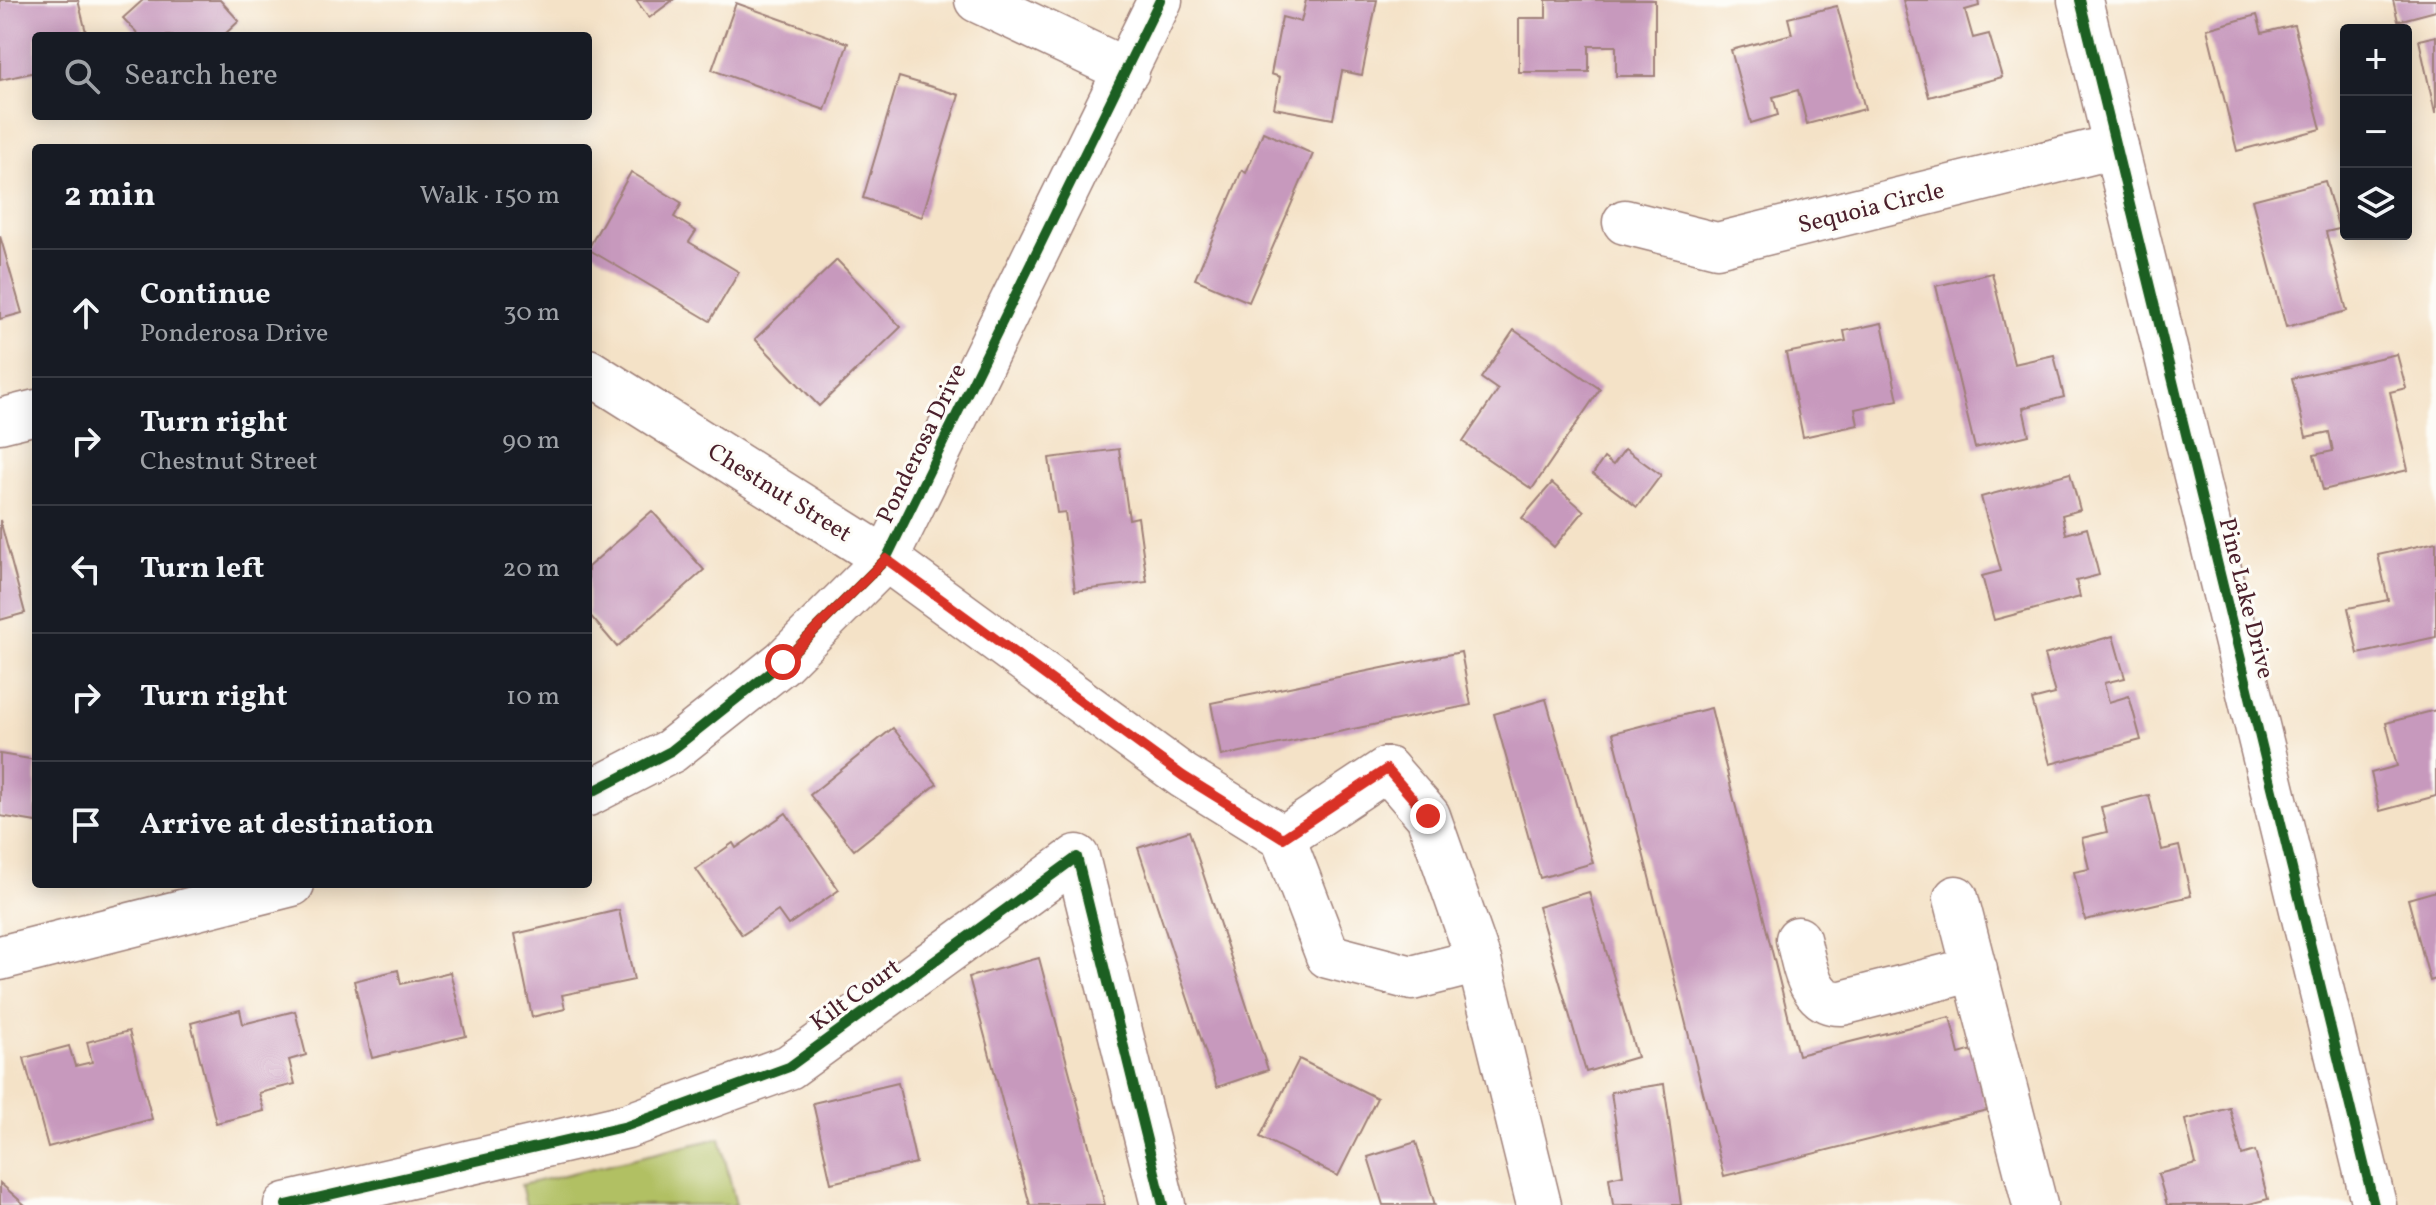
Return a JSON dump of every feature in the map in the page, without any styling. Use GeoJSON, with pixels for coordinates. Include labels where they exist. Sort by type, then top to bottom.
{"type":"FeatureCollection","features":[{"type":"Feature","properties":{"kind":"street"},"geometry":{"type":"LineString","coordinates":[[977,0],[1127,71]]}},
{"type":"Feature","properties":{"kind":"street","name":"Ponderosa Drive"},"geometry":{"type":"LineString","coordinates":[[592,792],[671,751],[783,662],[886,559],[1160,0]]}},
{"type":"Feature","properties":{"kind":"street","name":"Pine Lake Drive"},"geometry":{"type":"LineString","coordinates":[[2080,0],[2374,1205]]}},
{"type":"Feature","properties":{"kind":"street","name":"Sequoia Circle"},"geometry":{"type":"LineString","coordinates":[[1625,222],[1717,245],[2116,146]]}},
{"type":"Feature","properties":{"kind":"street","name":"Chestnut Street"},"geometry":{"type":"LineString","coordinates":[[592,374],[886,559],[1183,776],[1283,838]]}},
{"type":"Feature","properties":{"kind":"street"},"geometry":{"type":"LineString","coordinates":[[0,421],[32,413]]}},
{"type":"Feature","properties":{"kind":"street"},"geometry":{"type":"LineString","coordinates":[[1479,961],[1412,978],[1328,956],[1283,838],[1387,769],[1428,816],[1479,961],[1539,1205]]}},
{"type":"Feature","properties":{"kind":"street","name":"Kilt Court"},"geometry":{"type":"LineString","coordinates":[[286,1205],[627,1126],[789,1067],[1077,857],[1163,1205]]}},
{"type":"Feature","properties":{"kind":"street"},"geometry":{"type":"LineString","coordinates":[[0,958],[276,888]]}},
{"type":"Feature","properties":{"kind":"street"},"geometry":{"type":"LineString","coordinates":[[1956,898],[2035,1205]]}},
{"type":"Feature","properties":{"kind":"street"},"geometry":{"type":"LineString","coordinates":[[1798,939],[1810,984],[1824,1002],[1842,1003],[1975,969]]}},
{"type":"Feature","properties":{"kind":"green space"},"geometry":{"type":"Polygon","coordinates":[[[720,1138],[736,1205],[526,1205],[521,1185],[720,1138]]]}},
{"type":"Feature","properties":{"kind":"building"},"geometry":{"type":"Polygon","coordinates":[[[0,0],[78,0],[86,32],[32,32],[32,73],[0,80],[0,0]]]}},
{"type":"Feature","properties":{"kind":"building"},"geometry":{"type":"Polygon","coordinates":[[[143,0],[220,0],[239,21],[227,32],[136,32],[123,18],[143,0]]]}},
{"type":"Feature","properties":{"kind":"building"},"geometry":{"type":"Polygon","coordinates":[[[636,0],[673,0],[649,18],[636,0]]]}},
{"type":"Feature","properties":{"kind":"building"},"geometry":{"type":"Polygon","coordinates":[[[1306,0],[1377,0],[1362,75],[1342,71],[1333,119],[1274,108],[1280,77],[1271,74],[1282,17],[1301,22],[1306,0]]]}},
{"type":"Feature","properties":{"kind":"building"},"geometry":{"type":"Polygon","coordinates":[[[1546,0],[1655,0],[1655,76],[1616,76],[1616,46],[1589,46],[1589,72],[1519,72],[1519,18],[1546,18],[1546,0]]]}},
{"type":"Feature","properties":{"kind":"building"},"geometry":{"type":"Polygon","coordinates":[[[1903,0],[1978,0],[1979,6],[1965,10],[1973,38],[1989,34],[2002,77],[1929,97],[1903,0]]]}},
{"type":"Feature","properties":{"kind":"building"},"geometry":{"type":"Polygon","coordinates":[[[2393,0],[2436,0],[2436,11],[2398,21],[2393,0]]]}},
{"type":"Feature","properties":{"kind":"building"},"geometry":{"type":"Polygon","coordinates":[[[736,3],[848,43],[825,110],[712,70],[736,3]]]}},
{"type":"Feature","properties":{"kind":"building"},"geometry":{"type":"Polygon","coordinates":[[[1837,6],[1865,109],[1807,124],[1798,90],[1773,97],[1778,115],[1751,123],[1731,50],[1792,34],[1788,18],[1837,6]]]}},
{"type":"Feature","properties":{"kind":"building"},"geometry":{"type":"Polygon","coordinates":[[[2257,15],[2262,33],[2294,25],[2321,129],[2237,151],[2207,29],[2257,15]]]}},
{"type":"Feature","properties":{"kind":"building"},"geometry":{"type":"Polygon","coordinates":[[[2436,36],[2436,113],[2435,113],[2419,40],[2436,36]]]}},
{"type":"Feature","properties":{"kind":"building"},"geometry":{"type":"Polygon","coordinates":[[[899,77],[959,95],[922,217],[863,198],[899,77]]]}},
{"type":"Feature","properties":{"kind":"building"},"geometry":{"type":"Polygon","coordinates":[[[1263,132],[1313,154],[1249,302],[1195,279],[1242,170],[1246,173],[1263,132]]]}},
{"type":"Feature","properties":{"kind":"building"},"geometry":{"type":"Polygon","coordinates":[[[631,172],[682,203],[674,217],[696,231],[689,242],[739,272],[710,321],[592,251],[592,242],[631,172]]]}},
{"type":"Feature","properties":{"kind":"building"},"geometry":{"type":"Polygon","coordinates":[[[2325,181],[2339,229],[2326,232],[2347,311],[2286,327],[2252,200],[2325,181]]]}},
{"type":"Feature","properties":{"kind":"building"},"geometry":{"type":"Polygon","coordinates":[[[0,236],[22,313],[0,319],[0,236]]]}},
{"type":"Feature","properties":{"kind":"building"},"geometry":{"type":"Polygon","coordinates":[[[837,260],[901,327],[819,406],[755,339],[837,260]]]}},
{"type":"Feature","properties":{"kind":"building"},"geometry":{"type":"Polygon","coordinates":[[[1992,273],[2014,364],[2054,355],[2064,397],[2023,408],[2029,435],[1975,448],[1936,286],[1992,273]]]}},
{"type":"Feature","properties":{"kind":"building"},"geometry":{"type":"Polygon","coordinates":[[[1882,323],[1898,400],[1855,409],[1858,425],[1803,437],[1786,353],[1846,341],[1844,331],[1882,323]]]}},
{"type":"Feature","properties":{"kind":"building"},"geometry":{"type":"Polygon","coordinates":[[[1514,330],[1600,389],[1532,489],[1463,442],[1498,390],[1481,378],[1514,330]]]}},
{"type":"Feature","properties":{"kind":"building"},"geometry":{"type":"Polygon","coordinates":[[[2397,354],[2406,388],[2390,392],[2408,470],[2323,490],[2314,455],[2333,451],[2329,432],[2306,437],[2292,378],[2397,354]]]}},
{"type":"Feature","properties":{"kind":"building"},"geometry":{"type":"Polygon","coordinates":[[[1119,449],[1129,519],[1138,517],[1147,582],[1075,591],[1065,512],[1057,513],[1049,458],[1119,449]]]}},
{"type":"Feature","properties":{"kind":"building"},"geometry":{"type":"Polygon","coordinates":[[[1625,449],[1661,475],[1637,507],[1593,474],[1604,458],[1613,465],[1625,449]]]}},
{"type":"Feature","properties":{"kind":"building"},"geometry":{"type":"Polygon","coordinates":[[[2070,473],[2080,510],[2062,515],[2066,534],[2087,528],[2099,575],[2076,581],[2080,597],[1994,620],[1982,576],[2001,571],[1981,497],[2070,473]]]}},
{"type":"Feature","properties":{"kind":"building"},"geometry":{"type":"Polygon","coordinates":[[[1552,483],[1584,511],[1554,547],[1522,518],[1552,483]]]}},
{"type":"Feature","properties":{"kind":"building"},"geometry":{"type":"Polygon","coordinates":[[[652,511],[704,570],[617,647],[592,618],[592,564],[652,511]]]}},
{"type":"Feature","properties":{"kind":"building"},"geometry":{"type":"Polygon","coordinates":[[[0,520],[25,613],[0,620],[0,520]]]}},
{"type":"Feature","properties":{"kind":"building"},"geometry":{"type":"Polygon","coordinates":[[[2436,542],[2436,637],[2358,654],[2348,608],[2388,600],[2378,555],[2436,542]]]}},
{"type":"Feature","properties":{"kind":"building"},"geometry":{"type":"Polygon","coordinates":[[[2113,636],[2125,678],[2104,683],[2109,702],[2129,696],[2141,740],[2050,764],[2032,700],[2055,694],[2044,655],[2113,636]]]}},
{"type":"Feature","properties":{"kind":"building"},"geometry":{"type":"Polygon","coordinates":[[[1461,652],[1471,705],[1221,756],[1211,703],[1461,652]]]}},
{"type":"Feature","properties":{"kind":"building"},"geometry":{"type":"Polygon","coordinates":[[[1546,699],[1593,863],[1540,878],[1494,714],[1546,699]]]}},
{"type":"Feature","properties":{"kind":"building"},"geometry":{"type":"Polygon","coordinates":[[[1711,708],[1798,1055],[1950,1017],[1959,1054],[1973,1050],[1987,1110],[1724,1176],[1613,733],[1711,708]]]}},
{"type":"Feature","properties":{"kind":"building"},"geometry":{"type":"Polygon","coordinates":[[[2436,710],[2436,796],[2380,811],[2371,773],[2397,766],[2386,723],[2436,710]]]}},
{"type":"Feature","properties":{"kind":"building"},"geometry":{"type":"Polygon","coordinates":[[[893,728],[937,784],[854,850],[810,795],[893,728]]]}},
{"type":"Feature","properties":{"kind":"building"},"geometry":{"type":"Polygon","coordinates":[[[0,754],[32,759],[32,821],[0,816],[0,754]]]}},
{"type":"Feature","properties":{"kind":"building"},"geometry":{"type":"Polygon","coordinates":[[[2149,795],[2162,850],[2179,846],[2191,896],[2085,920],[2074,872],[2089,869],[2082,838],[2107,832],[2101,807],[2149,795]]]}},
{"type":"Feature","properties":{"kind":"building"},"geometry":{"type":"Polygon","coordinates":[[[786,813],[839,890],[788,925],[778,911],[742,935],[696,869],[733,843],[736,848],[786,813]]]}},
{"type":"Feature","properties":{"kind":"building"},"geometry":{"type":"Polygon","coordinates":[[[1189,831],[1268,1070],[1217,1087],[1138,848],[1189,831]]]}},
{"type":"Feature","properties":{"kind":"building"},"geometry":{"type":"Polygon","coordinates":[[[2436,891],[2436,979],[2430,981],[2408,899],[2436,891]]]}},
{"type":"Feature","properties":{"kind":"building"},"geometry":{"type":"Polygon","coordinates":[[[1589,892],[1637,1057],[1586,1072],[1538,907],[1589,892]]]}},
{"type":"Feature","properties":{"kind":"building"},"geometry":{"type":"Polygon","coordinates":[[[619,910],[634,980],[562,995],[565,1009],[532,1017],[515,934],[619,910]]]}},
{"type":"Feature","properties":{"kind":"building"},"geometry":{"type":"Polygon","coordinates":[[[1039,958],[1105,1205],[1030,1205],[969,977],[1039,958]]]}},
{"type":"Feature","properties":{"kind":"building"},"geometry":{"type":"Polygon","coordinates":[[[398,970],[401,984],[450,972],[466,1036],[372,1058],[354,981],[398,970]]]}},
{"type":"Feature","properties":{"kind":"building"},"geometry":{"type":"Polygon","coordinates":[[[240,1010],[243,1024],[295,1011],[306,1055],[289,1060],[295,1084],[259,1093],[264,1111],[216,1123],[191,1023],[240,1010]]]}},
{"type":"Feature","properties":{"kind":"building"},"geometry":{"type":"Polygon","coordinates":[[[129,1031],[152,1119],[48,1147],[24,1058],[69,1046],[75,1066],[92,1062],[87,1042],[129,1031]]]}},
{"type":"Feature","properties":{"kind":"building"},"geometry":{"type":"Polygon","coordinates":[[[1299,1059],[1377,1098],[1338,1176],[1260,1137],[1299,1059]]]}},
{"type":"Feature","properties":{"kind":"building"},"geometry":{"type":"Polygon","coordinates":[[[898,1083],[916,1163],[831,1183],[813,1103],[898,1083]]]}},
{"type":"Feature","properties":{"kind":"building"},"geometry":{"type":"Polygon","coordinates":[[[1664,1084],[1681,1205],[1613,1205],[1609,1178],[1623,1175],[1611,1092],[1664,1084]]]}},
{"type":"Feature","properties":{"kind":"building"},"geometry":{"type":"Polygon","coordinates":[[[2230,1108],[2242,1155],[2255,1151],[2268,1199],[2245,1205],[2167,1205],[2158,1174],[2196,1164],[2185,1120],[2230,1108]]]}},
{"type":"Feature","properties":{"kind":"building"},"geometry":{"type":"Polygon","coordinates":[[[1416,1142],[1435,1205],[1383,1205],[1368,1157],[1416,1142]]]}},
{"type":"Feature","properties":{"kind":"building"},"geometry":{"type":"Polygon","coordinates":[[[0,1183],[25,1205],[0,1205],[0,1183]]]}},
{"type":"Feature","properties":{"kind":"cycle path"},"geometry":{"type":"LineString","coordinates":[[592,792],[671,751],[783,662],[886,559],[1160,0]]}},
{"type":"Feature","properties":{"kind":"cycle path"},"geometry":{"type":"LineString","coordinates":[[2080,0],[2374,1205]]}},
{"type":"Feature","properties":{"kind":"cycle path"},"geometry":{"type":"LineString","coordinates":[[286,1205],[627,1126],[789,1067],[1077,857],[1163,1205]]}},
{"type":"Feature","properties":{"kind":"route"},"geometry":{"type":"LineString","coordinates":[[783,662],[886,559],[1183,776],[1283,838],[1387,769],[1428,816]]}}]}
